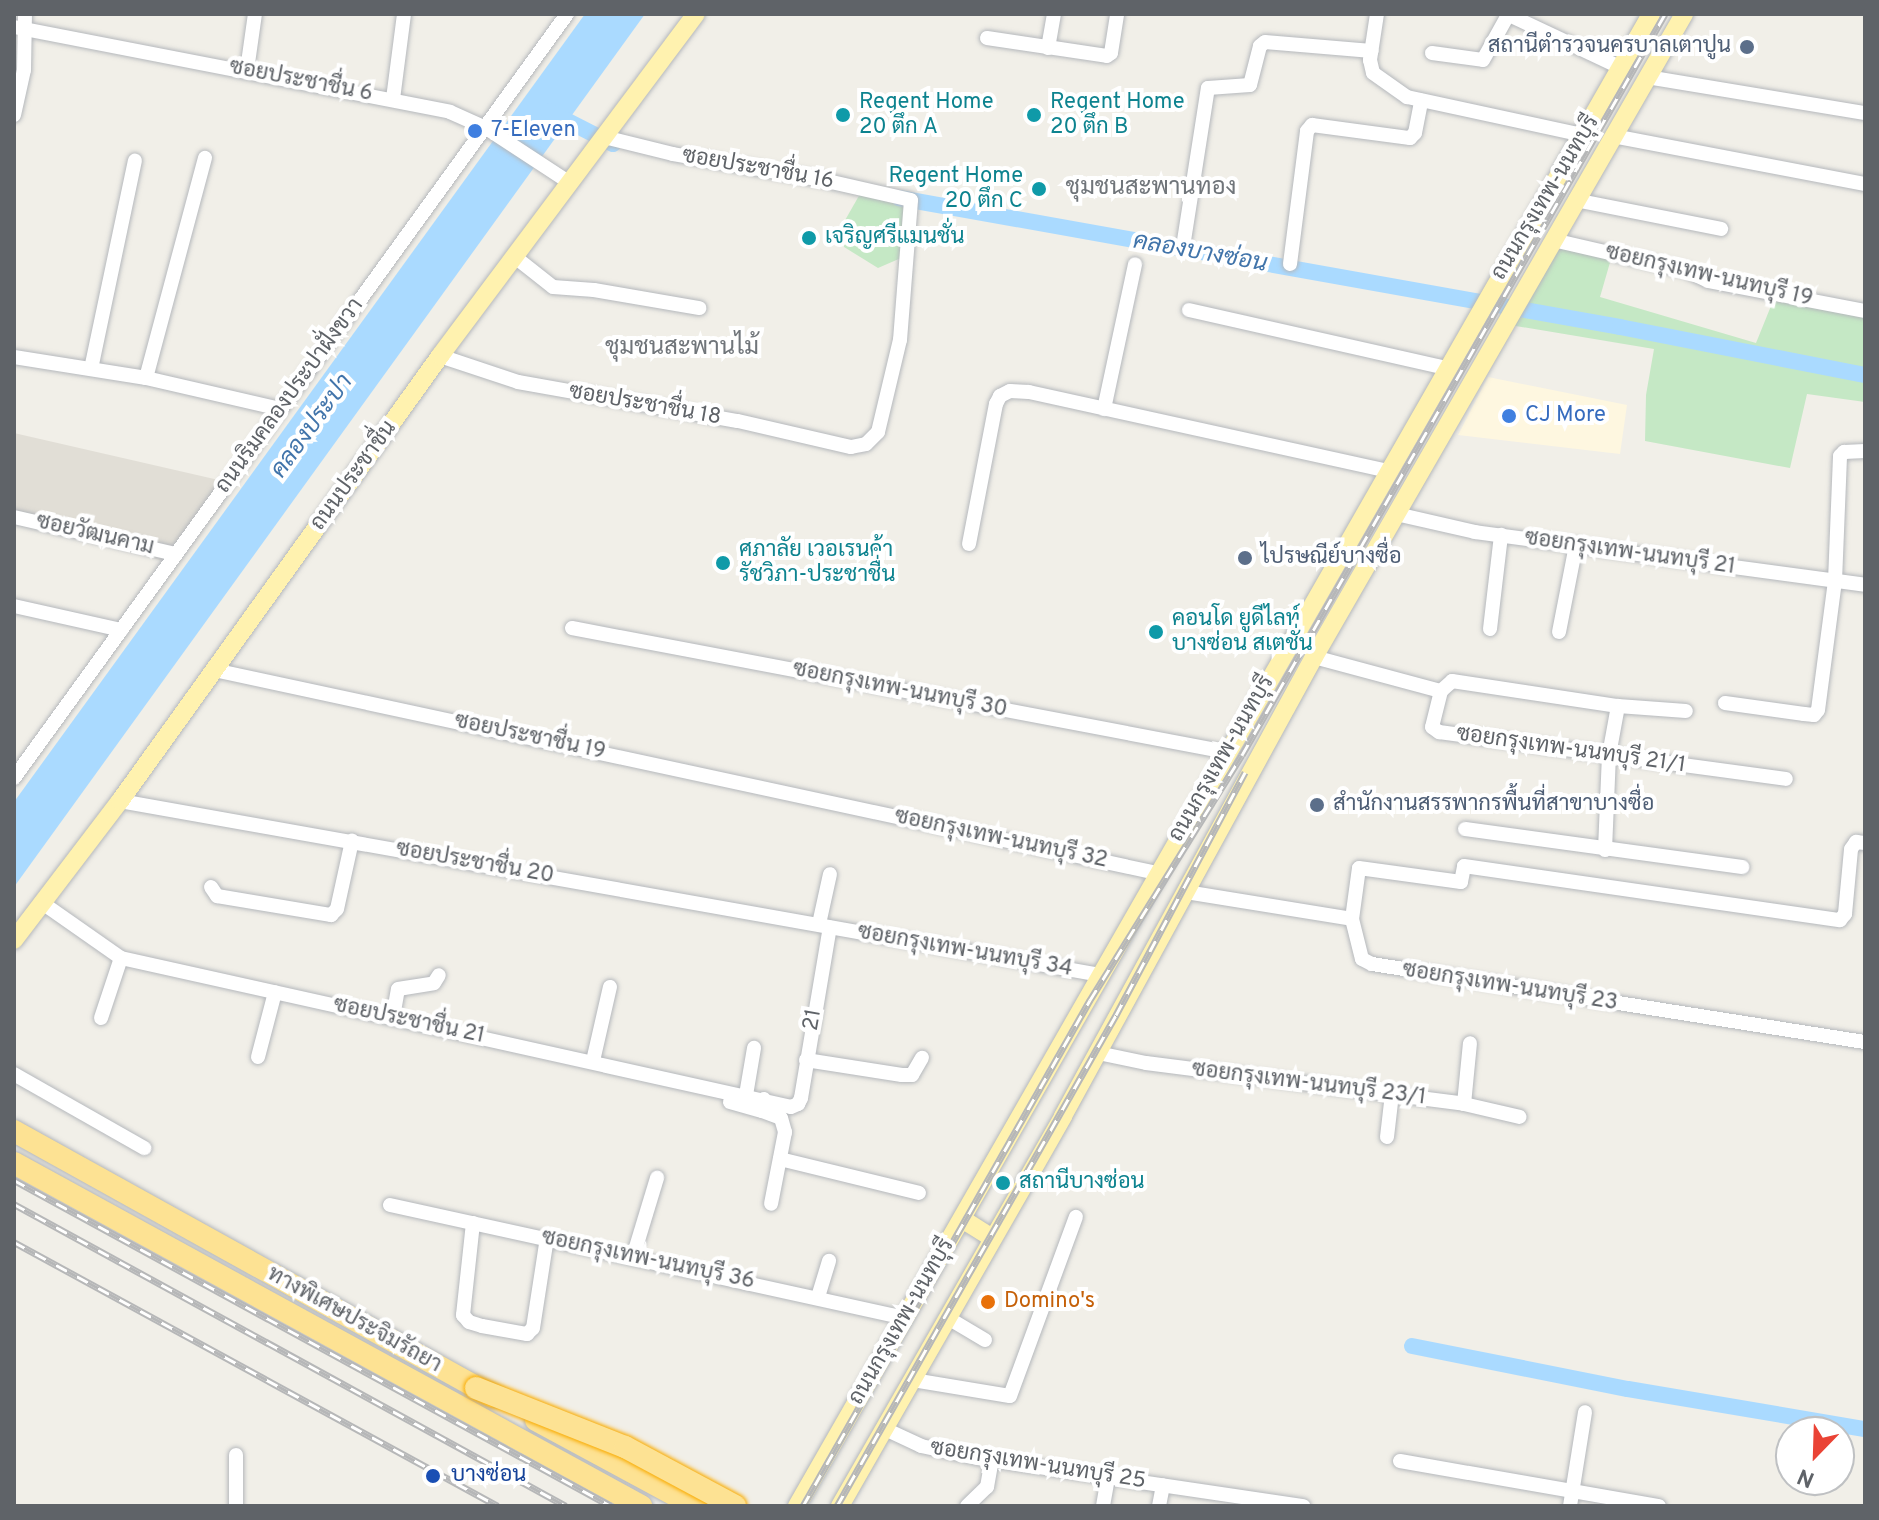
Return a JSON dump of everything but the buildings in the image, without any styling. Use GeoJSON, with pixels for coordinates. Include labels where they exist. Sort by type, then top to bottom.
{"type":"FeatureCollection","features":[{"type":"Feature","properties":{"kind":"highway","name":"ทางพิเศษประจิมรัถยา"},"geometry":{"type":"LineString","coordinates":[[14,1131],[695,1506]]}},
{"type":"Feature","properties":{"kind":"highway","name":"ทางพิเศษประจิมรัถยา"},"geometry":{"type":"LineString","coordinates":[[14,1163],[641,1506]]}},
{"type":"Feature","properties":{"kind":"highway"},"geometry":{"type":"LineString","coordinates":[[476,1388],[625,1447],[735,1506]]}},
{"type":"Feature","properties":{"kind":"main road","name":"ถนนประชาชื่น"},"geometry":{"type":"LineString","coordinates":[[14,940],[120,801],[440,356],[696,14]]}},
{"type":"Feature","properties":{"kind":"main road","name":"ถนนกรุงเทพ-นนทบุรี"},"geometry":{"type":"LineString","coordinates":[[797,1506],[1651,14]]}},
{"type":"Feature","properties":{"kind":"main road","name":"ถนนกรุงเทพ-นนทบุรี"},"geometry":{"type":"LineString","coordinates":[[840,1506],[1098,1053],[1314,657],[1684,14]]}},
{"type":"Feature","properties":{"kind":"main road"},"geometry":{"type":"LineString","coordinates":[[1622,68],[1647,77]]}},
{"type":"Feature","properties":{"kind":"main road"},"geometry":{"type":"LineString","coordinates":[[1227,752],[1256,765]]}},
{"type":"Feature","properties":{"kind":"main road"},"geometry":{"type":"LineString","coordinates":[[962,1219],[993,1238]]}},
{"type":"Feature","properties":{"kind":"street"},"geometry":{"type":"LineString","coordinates":[[247,70],[255,14]]}},
{"type":"Feature","properties":{"kind":"street"},"geometry":{"type":"LineString","coordinates":[[393,99],[404,14]]}},
{"type":"Feature","properties":{"kind":"street","name":"ถนนริมคลองประปาฝั่งขวา"},"geometry":{"type":"LineString","coordinates":[[14,778],[280,409],[491,131],[567,14]]}},
{"type":"Feature","properties":{"kind":"street"},"geometry":{"type":"LineString","coordinates":[[1048,48],[1054,14]]}},
{"type":"Feature","properties":{"kind":"street"},"geometry":{"type":"LineString","coordinates":[[987,38],[1107,56],[1111,53],[1117,14]]}},
{"type":"Feature","properties":{"kind":"street"},"geometry":{"type":"LineString","coordinates":[[1377,14],[1371,55],[1373,73],[1407,97],[1583,135]]}},
{"type":"Feature","properties":{"kind":"street"},"geometry":{"type":"LineString","coordinates":[[1432,53],[1483,60],[1507,15],[1622,68]]}},
{"type":"Feature","properties":{"kind":"street"},"geometry":{"type":"LineString","coordinates":[[14,115],[24,70],[21,23]]}},
{"type":"Feature","properties":{"kind":"street","name":"ซอยประชาชื่น 6"},"geometry":{"type":"LineString","coordinates":[[21,23],[450,112],[491,131],[570,183]]}},
{"type":"Feature","properties":{"kind":"street"},"geometry":{"type":"LineString","coordinates":[[1183,247],[1208,88],[1250,85],[1260,46],[1265,42],[1371,55]]}},
{"type":"Feature","properties":{"kind":"street"},"geometry":{"type":"LineString","coordinates":[[1647,77],[1865,113]]}},
{"type":"Feature","properties":{"kind":"street"},"geometry":{"type":"LineString","coordinates":[[1290,264],[1307,131],[1312,125],[1410,138],[1415,133],[1421,101]]}},
{"type":"Feature","properties":{"kind":"street"},"geometry":{"type":"LineString","coordinates":[[1613,136],[1865,184]]}},
{"type":"Feature","properties":{"kind":"street","name":"ซอยประชาชื่น 16"},"geometry":{"type":"LineString","coordinates":[[604,137],[673,154],[823,180],[911,200],[900,340],[878,432],[866,444],[851,447]]}},
{"type":"Feature","properties":{"kind":"street"},"geometry":{"type":"LineString","coordinates":[[146,378],[205,158]]}},
{"type":"Feature","properties":{"kind":"street"},"geometry":{"type":"LineString","coordinates":[[91,369],[135,161]]}},
{"type":"Feature","properties":{"kind":"street"},"geometry":{"type":"LineString","coordinates":[[1575,200],[1721,229]]}},
{"type":"Feature","properties":{"kind":"street","name":"ซอยกรุงเทพ-นนทบุรี 19"},"geometry":{"type":"LineString","coordinates":[[1553,240],[1687,271],[1708,281],[1865,311]]}},
{"type":"Feature","properties":{"kind":"street"},"geometry":{"type":"LineString","coordinates":[[515,257],[553,287],[594,290],[699,308]]}},
{"type":"Feature","properties":{"kind":"street"},"geometry":{"type":"LineString","coordinates":[[1104,409],[1135,264]]}},
{"type":"Feature","properties":{"kind":"street"},"geometry":{"type":"LineString","coordinates":[[1189,310],[1447,368]]}},
{"type":"Feature","properties":{"kind":"street","name":"ซอยประชาชื่น 18"},"geometry":{"type":"LineString","coordinates":[[440,356],[518,382],[738,421],[851,447]]}},
{"type":"Feature","properties":{"kind":"street"},"geometry":{"type":"LineString","coordinates":[[14,357],[146,378],[280,409]]}},
{"type":"Feature","properties":{"kind":"street"},"geometry":{"type":"LineString","coordinates":[[969,544],[1000,396],[1010,391],[1029,392],[1389,471]]}},
{"type":"Feature","properties":{"kind":"street"},"geometry":{"type":"LineString","coordinates":[[1725,703],[1814,715],[1819,701],[1835,581],[1840,456],[1844,452],[1865,451]]}},
{"type":"Feature","properties":{"kind":"street","name":"ซอยกรุงเทพ-นนทบุรี 21"},"geometry":{"type":"LineString","coordinates":[[1396,514],[1501,535],[1865,585]]}},
{"type":"Feature","properties":{"kind":"street","name":"ซอยวัฒนคาม"},"geometry":{"type":"LineString","coordinates":[[14,517],[176,554]]}},
{"type":"Feature","properties":{"kind":"street"},"geometry":{"type":"LineString","coordinates":[[1490,629],[1501,535]]}},
{"type":"Feature","properties":{"kind":"street"},"geometry":{"type":"LineString","coordinates":[[1559,632],[1576,545]]}},
{"type":"Feature","properties":{"kind":"street"},"geometry":{"type":"LineString","coordinates":[[14,606],[121,630]]}},
{"type":"Feature","properties":{"kind":"street","name":"ซอยกรุงเทพ-นนทบุรี 30"},"geometry":{"type":"LineString","coordinates":[[572,628],[1227,752]]}},
{"type":"Feature","properties":{"kind":"street"},"geometry":{"type":"LineString","coordinates":[[1314,657],[1441,691],[1452,681],[1618,706],[1686,711]]}},
{"type":"Feature","properties":{"kind":"street","name":"ซอยประชาชื่น 19"},"geometry":{"type":"LineString","coordinates":[[214,670],[846,805]]}},
{"type":"Feature","properties":{"kind":"street","name":"ซอยกรุงเทพ-นนทบุรี 21/1"},"geometry":{"type":"LineString","coordinates":[[1441,691],[1432,727],[1439,732],[1786,779]]}},
{"type":"Feature","properties":{"kind":"street"},"geometry":{"type":"LineString","coordinates":[[1605,850],[1609,755],[1618,706]]}},
{"type":"Feature","properties":{"kind":"street","name":"ซอยประชาชื่น 20"},"geometry":{"type":"LineString","coordinates":[[120,801],[825,926]]}},
{"type":"Feature","properties":{"kind":"street","name":"ซอยกรุงเทพ-นนทบุรี 32"},"geometry":{"type":"LineString","coordinates":[[846,805],[1157,873]]}},
{"type":"Feature","properties":{"kind":"street"},"geometry":{"type":"LineString","coordinates":[[1465,829],[1742,867]]}},
{"type":"Feature","properties":{"kind":"street"},"geometry":{"type":"LineString","coordinates":[[211,887],[217,896],[331,915],[337,909],[352,841]]}},
{"type":"Feature","properties":{"kind":"street"},"geometry":{"type":"LineString","coordinates":[[1186,892],[1352,919],[1359,868],[1461,882],[1464,866],[1840,920],[1845,914],[1851,849],[1856,842],[1865,843]]}},
{"type":"Feature","properties":{"kind":"street","name":"21"},"geometry":{"type":"LineString","coordinates":[[791,1107],[798,1104],[801,1098],[830,874]]}},
{"type":"Feature","properties":{"kind":"street","name":"ซอยประชาชื่น 21"},"geometry":{"type":"LineString","coordinates":[[41,902],[121,958],[746,1095],[763,1105],[791,1107]]}},
{"type":"Feature","properties":{"kind":"street","name":"ซอยกรุงเทพ-นนทบุรี 23"},"geometry":{"type":"LineString","coordinates":[[1352,919],[1362,959],[1372,964],[1865,1042]]}},
{"type":"Feature","properties":{"kind":"street","name":"ซอยกรุงเทพ-นนทบุรี 34"},"geometry":{"type":"LineString","coordinates":[[825,926],[1100,975]]}},
{"type":"Feature","properties":{"kind":"street"},"geometry":{"type":"LineString","coordinates":[[101,1018],[121,958]]}},
{"type":"Feature","properties":{"kind":"street"},"geometry":{"type":"LineString","coordinates":[[393,1017],[398,989],[434,983],[439,975]]}},
{"type":"Feature","properties":{"kind":"street"},"geometry":{"type":"LineString","coordinates":[[593,1061],[610,987]]}},
{"type":"Feature","properties":{"kind":"street"},"geometry":{"type":"LineString","coordinates":[[258,1057],[275,992]]}},
{"type":"Feature","properties":{"kind":"street"},"geometry":{"type":"LineString","coordinates":[[1464,1104],[1470,1043]]}},
{"type":"Feature","properties":{"kind":"street"},"geometry":{"type":"LineString","coordinates":[[746,1095],[754,1048]]}},
{"type":"Feature","properties":{"kind":"street","name":"ซอยกรุงเทพ-นนทบุรี 23/1"},"geometry":{"type":"LineString","coordinates":[[1098,1053],[1146,1063],[1464,1104],[1520,1117]]}},
{"type":"Feature","properties":{"kind":"street"},"geometry":{"type":"LineString","coordinates":[[806,1060],[912,1075],[922,1058]]}},
{"type":"Feature","properties":{"kind":"street"},"geometry":{"type":"LineString","coordinates":[[14,1074],[144,1148]]}},
{"type":"Feature","properties":{"kind":"street"},"geometry":{"type":"LineString","coordinates":[[1387,1137],[1392,1094]]}},
{"type":"Feature","properties":{"kind":"street"},"geometry":{"type":"LineString","coordinates":[[730,1102],[763,1105],[783,1122],[785,1132],[771,1204]]}},
{"type":"Feature","properties":{"kind":"street"},"geometry":{"type":"LineString","coordinates":[[14,1121],[715,1506]]}},
{"type":"Feature","properties":{"kind":"street"},"geometry":{"type":"LineString","coordinates":[[780,1159],[919,1193]]}},
{"type":"Feature","properties":{"kind":"street"},"geometry":{"type":"LineString","coordinates":[[633,1257],[657,1178]]}},
{"type":"Feature","properties":{"kind":"street","name":"ซอยกรุงเทพ-นนทบุรี 36"},"geometry":{"type":"LineString","coordinates":[[390,1205],[905,1318]]}},
{"type":"Feature","properties":{"kind":"street"},"geometry":{"type":"LineString","coordinates":[[913,1380],[1010,1396],[1076,1217]]}},
{"type":"Feature","properties":{"kind":"street"},"geometry":{"type":"LineString","coordinates":[[473,1223],[463,1315],[469,1322],[482,1326],[527,1334],[533,1328],[547,1238]]}},
{"type":"Feature","properties":{"kind":"street"},"geometry":{"type":"LineString","coordinates":[[818,1297],[829,1261]]}},
{"type":"Feature","properties":{"kind":"street"},"geometry":{"type":"LineString","coordinates":[[948,1318],[985,1340]]}},
{"type":"Feature","properties":{"kind":"street"},"geometry":{"type":"LineString","coordinates":[[1571,1498],[1585,1412]]}},
{"type":"Feature","properties":{"kind":"street","name":"ซอยกรุงเทพ-นนทบุรี 25"},"geometry":{"type":"LineString","coordinates":[[885,1429],[921,1446],[992,1460],[1163,1485],[1216,1500],[1241,1497],[1303,1506]]}},
{"type":"Feature","properties":{"kind":"street"},"geometry":{"type":"LineString","coordinates":[[236,1455],[236,1506]]}},
{"type":"Feature","properties":{"kind":"street"},"geometry":{"type":"LineString","coordinates":[[967,1506],[987,1487],[992,1460]]}},
{"type":"Feature","properties":{"kind":"street"},"geometry":{"type":"LineString","coordinates":[[1400,1461],[1571,1498],[1659,1506]]}},
{"type":"Feature","properties":{"kind":"street"},"geometry":{"type":"LineString","coordinates":[[1103,1506],[1108,1477]]}},
{"type":"Feature","properties":{"kind":"street"},"geometry":{"type":"LineString","coordinates":[[1159,1506],[1163,1485]]}},
{"type":"Feature","properties":{"kind":"shaded area"},"geometry":{"type":"Polygon","coordinates":[[[1488,377],[1627,405],[1620,454],[1458,435],[1488,377]]]}},
{"type":"Feature","properties":{"kind":"shaded area"},"geometry":{"type":"Polygon","coordinates":[[[14,433],[223,481],[163,561],[14,518],[14,433]]]}},
{"type":"Feature","properties":{"kind":"green space"},"geometry":{"type":"Polygon","coordinates":[[[860,194],[909,205],[901,258],[878,268],[844,247],[844,222],[860,194]]]}},
{"type":"Feature","properties":{"kind":"green space"},"geometry":{"type":"Polygon","coordinates":[[[1559,248],[1611,259],[1600,297],[1756,343],[1773,301],[1865,317],[1865,402],[1807,394],[1790,468],[1645,441],[1646,395],[1654,349],[1510,325],[1559,248]]]}},
{"type":"Feature","properties":{"kind":"water","name":"คลองประปา"},"geometry":{"type":"Polygon","coordinates":[[[585,14],[645,14],[14,887],[14,802],[585,14]]]}},
{"type":"Feature","properties":{"kind":"waterway","name":"คลองบางซ่อน"},"geometry":{"type":"LineString","coordinates":[[548,111],[613,144]]}},
{"type":"Feature","properties":{"kind":"waterway","name":"คลองบางซ่อน"},"geometry":{"type":"LineString","coordinates":[[899,198],[1620,327],[1865,375]]}},
{"type":"Feature","properties":{"kind":"waterway"},"geometry":{"type":"LineString","coordinates":[[1412,1346],[1628,1389],[1865,1429]]}},
{"type":"Feature","properties":{"kind":"railway"},"geometry":{"type":"LineString","coordinates":[[803,1506],[1090,1000],[1242,755],[1665,14]]}},
{"type":"Feature","properties":{"kind":"railway"},"geometry":{"type":"LineString","coordinates":[[837,1506],[1116,1015],[1245,772]]}},
{"type":"Feature","properties":{"kind":"railway"},"geometry":{"type":"LineString","coordinates":[[14,1180],[611,1506]]}},
{"type":"Feature","properties":{"kind":"railway"},"geometry":{"type":"LineString","coordinates":[[14,1204],[566,1506]]}},
{"type":"Feature","properties":{"kind":"railway"},"geometry":{"type":"LineString","coordinates":[[14,1242],[498,1506]]}},
{"type":"Feature","properties":{"kind":"place","name":"สถานีตำรวจนครบาลเตาปูน"},"geometry":{"type":"Point","coordinates":[1747,47]}},
{"type":"Feature","properties":{"kind":"place","name":"Regent Home 20 ตึก A"},"geometry":{"type":"Point","coordinates":[843,115]}},
{"type":"Feature","properties":{"kind":"place","name":"Regent Home 20 ตึก B"},"geometry":{"type":"Point","coordinates":[1034,115]}},
{"type":"Feature","properties":{"kind":"place","name":"7-Eleven"},"geometry":{"type":"Point","coordinates":[475,131]}},
{"type":"Feature","properties":{"kind":"place","name":"Regent Home 20 ตึก C"},"geometry":{"type":"Point","coordinates":[1039,189]}},
{"type":"Feature","properties":{"kind":"place","name":"เจริญศรีแมนชั่น"},"geometry":{"type":"Point","coordinates":[809,238]}},
{"type":"Feature","properties":{"kind":"place","name":"CJ More"},"geometry":{"type":"Point","coordinates":[1509,416]}},
{"type":"Feature","properties":{"kind":"place","name":"ไปรษณีย์บางซื่อ"},"geometry":{"type":"Point","coordinates":[1245,558]}},
{"type":"Feature","properties":{"kind":"place","name":"ศุภาลัย เวอเรนด้า รัชวิภา-ประชาชื่น"},"geometry":{"type":"Point","coordinates":[723,563]}},
{"type":"Feature","properties":{"kind":"place","name":"คอนโด ยูดีไลท์ บางซ่อน สเตชั่น"},"geometry":{"type":"Point","coordinates":[1156,632]}},
{"type":"Feature","properties":{"kind":"place","name":"สำนักงานสรรพากรพื้นที่สาขาบางซื่อ"},"geometry":{"type":"Point","coordinates":[1317,805]}},
{"type":"Feature","properties":{"kind":"place","name":"สถานีบางซ่อน"},"geometry":{"type":"Point","coordinates":[1003,1183]}},
{"type":"Feature","properties":{"kind":"place","name":"Domino's"},"geometry":{"type":"Point","coordinates":[988,1302]}},
{"type":"Feature","properties":{"kind":"place","name":"บางซ่อน"},"geometry":{"type":"Point","coordinates":[433,1476]}},
{"type":"Feature","properties":{"kind":"district","name":"ชุมชนสะพานทอง"},"geometry":{"type":"Point","coordinates":[1151,189]}},
{"type":"Feature","properties":{"kind":"district","name":"ชุมชนสะพานไม้"},"geometry":{"type":"Point","coordinates":[682,349]}}]}
